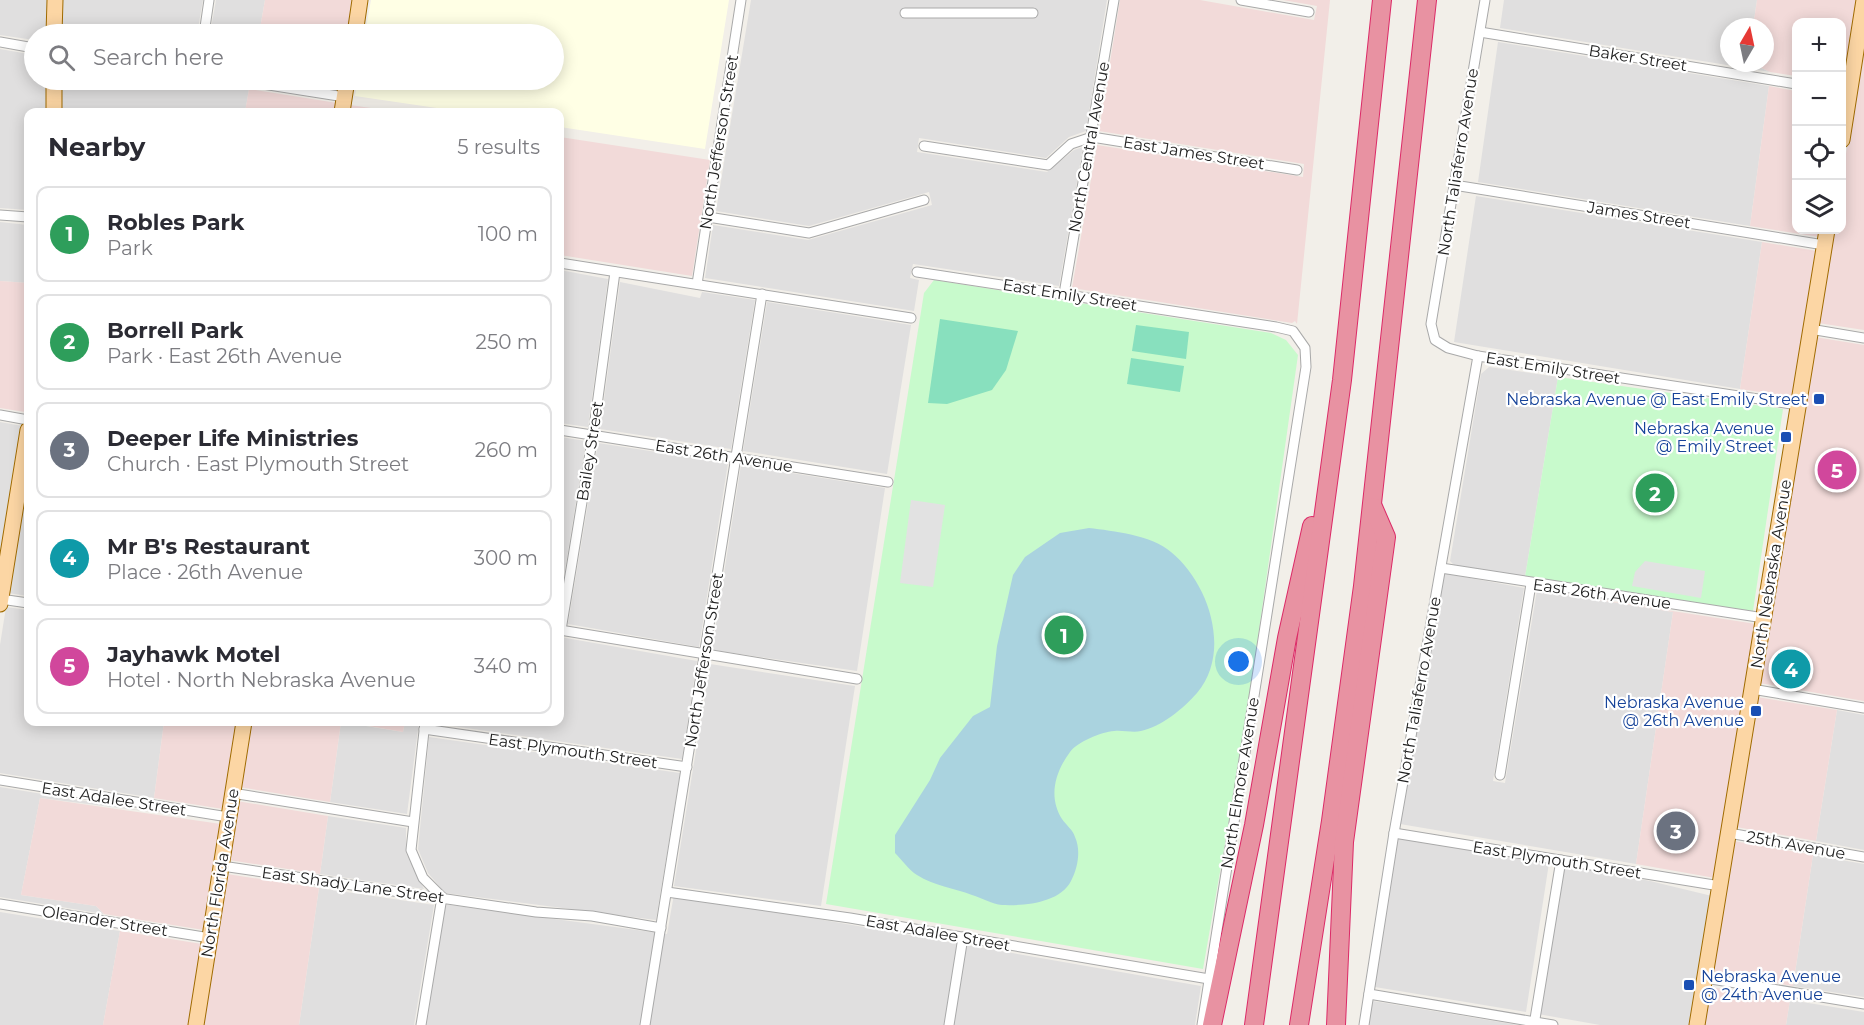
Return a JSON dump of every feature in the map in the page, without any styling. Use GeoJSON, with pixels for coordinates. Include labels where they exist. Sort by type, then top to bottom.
{"type":"FeatureCollection","features":[{"type":"Feature","properties":{"kind":"highway"},"geometry":{"type":"LineString","coordinates":[[1254,1025],[1342,380],[1382,0]]}},
{"type":"Feature","properties":{"kind":"highway"},"geometry":{"type":"LineString","coordinates":[[1299,1025],[1333,810],[1372,505],[1426,0]]}},
{"type":"Feature","properties":{"kind":"highway"},"geometry":{"type":"LineString","coordinates":[[1212,1025],[1254,825],[1287,638],[1342,380]]}},
{"type":"Feature","properties":{"kind":"highway"},"geometry":{"type":"LineString","coordinates":[[1336,1025],[1344,842],[1386,537],[1372,505]]}},
{"type":"Feature","properties":{"kind":"main road"},"geometry":{"type":"LineString","coordinates":[[54,24],[55,0]]}},
{"type":"Feature","properties":{"kind":"main road"},"geometry":{"type":"LineString","coordinates":[[356,24],[360,0]]}},
{"type":"Feature","properties":{"kind":"main road"},"geometry":{"type":"LineString","coordinates":[[1846,87],[1864,0]]}},
{"type":"Feature","properties":{"kind":"main road"},"geometry":{"type":"LineString","coordinates":[[54,90],[54,108]]}},
{"type":"Feature","properties":{"kind":"main road"},"geometry":{"type":"LineString","coordinates":[[343,105],[345,90]]}},
{"type":"Feature","properties":{"kind":"main road","name":"North Nebraska Avenue"},"geometry":{"type":"LineString","coordinates":[[1697,1025],[1826,237]]}},
{"type":"Feature","properties":{"kind":"main road"},"geometry":{"type":"LineString","coordinates":[[0,600],[24,454]]}},
{"type":"Feature","properties":{"kind":"main road","name":"North Florida Avenue"},"geometry":{"type":"LineString","coordinates":[[196,1025],[243,726]]}},
{"type":"Feature","properties":{"kind":"street"},"geometry":{"type":"LineString","coordinates":[[205,24],[209,0]]}},
{"type":"Feature","properties":{"kind":"street","name":"North Jefferson Street"},"geometry":{"type":"LineString","coordinates":[[697,284],[741,0]]}},
{"type":"Feature","properties":{"kind":"street","name":"North Central Avenue"},"geometry":{"type":"LineString","coordinates":[[1064,294],[1114,0]]}},
{"type":"Feature","properties":{"kind":"street"},"geometry":{"type":"LineString","coordinates":[[1241,0],[1309,12]]}},
{"type":"Feature","properties":{"kind":"street","name":"North Taliaferro Avenue"},"geometry":{"type":"LineString","coordinates":[[1431,324],[1485,0]]}},
{"type":"Feature","properties":{"kind":"street"},"geometry":{"type":"LineString","coordinates":[[905,14],[1033,13]]}},
{"type":"Feature","properties":{"kind":"street","name":"Baker Street"},"geometry":{"type":"LineString","coordinates":[[1480,32],[1792,83]]}},
{"type":"Feature","properties":{"kind":"street"},"geometry":{"type":"LineString","coordinates":[[0,42],[24,46]]}},
{"type":"Feature","properties":{"kind":"street"},"geometry":{"type":"LineString","coordinates":[[279,90],[343,105]]}},
{"type":"Feature","properties":{"kind":"street"},"geometry":{"type":"LineString","coordinates":[[924,146],[1048,165],[1071,144],[1092,137]]}},
{"type":"Feature","properties":{"kind":"street","name":"East James Street"},"geometry":{"type":"LineString","coordinates":[[1092,137],[1297,170]]}},
{"type":"Feature","properties":{"kind":"street","name":"James Street"},"geometry":{"type":"LineString","coordinates":[[1454,185],[1826,237]]}},
{"type":"Feature","properties":{"kind":"street"},"geometry":{"type":"LineString","coordinates":[[708,218],[809,233],[924,200]]}},
{"type":"Feature","properties":{"kind":"street"},"geometry":{"type":"LineString","coordinates":[[0,215],[24,217]]}},
{"type":"Feature","properties":{"kind":"street"},"geometry":{"type":"LineString","coordinates":[[564,263],[911,318]]}},
{"type":"Feature","properties":{"kind":"street","name":"Bailey Street"},"geometry":{"type":"LineString","coordinates":[[564,606],[593,435],[615,272]]}},
{"type":"Feature","properties":{"kind":"street","name":"East Emily Street"},"geometry":{"type":"LineString","coordinates":[[917,272],[1293,331]]}},
{"type":"Feature","properties":{"kind":"street","name":"North Jefferson Street"},"geometry":{"type":"LineString","coordinates":[[645,1025],[762,294]]}},
{"type":"Feature","properties":{"kind":"street","name":"East Emily Street"},"geometry":{"type":"LineString","coordinates":[[1431,324],[1432,336],[1437,343],[1478,356],[1798,405]]}},
{"type":"Feature","properties":{"kind":"street"},"geometry":{"type":"LineString","coordinates":[[1810,329],[1864,338]]}},
{"type":"Feature","properties":{"kind":"street","name":"North Elmore Avenue"},"geometry":{"type":"LineString","coordinates":[[1202,1025],[1306,367],[1305,348],[1293,331]]}},
{"type":"Feature","properties":{"kind":"street","name":"North Taliaferro Avenue"},"geometry":{"type":"LineString","coordinates":[[1364,1025],[1394,833],[1478,356]]}},
{"type":"Feature","properties":{"kind":"street"},"geometry":{"type":"LineString","coordinates":[[0,415],[24,419]]}},
{"type":"Feature","properties":{"kind":"street","name":"East 26th Avenue"},"geometry":{"type":"LineString","coordinates":[[564,431],[888,482]]}},
{"type":"Feature","properties":{"kind":"street","name":"East 26th Avenue"},"geometry":{"type":"LineString","coordinates":[[1440,568],[1531,584],[1764,618]]}},
{"type":"Feature","properties":{"kind":"street"},"geometry":{"type":"LineString","coordinates":[[1500,775],[1531,584]]}},
{"type":"Feature","properties":{"kind":"street"},"geometry":{"type":"LineString","coordinates":[[0,600],[24,603]]}},
{"type":"Feature","properties":{"kind":"street"},"geometry":{"type":"LineString","coordinates":[[564,631],[856,679]]}},
{"type":"Feature","properties":{"kind":"street"},"geometry":{"type":"LineString","coordinates":[[1752,689],[1864,708]]}},
{"type":"Feature","properties":{"kind":"street"},"geometry":{"type":"LineString","coordinates":[[421,1025],[442,897],[423,878],[411,850],[425,726]]}},
{"type":"Feature","properties":{"kind":"street","name":"East Plymouth Street"},"geometry":{"type":"LineString","coordinates":[[431,726],[687,766]]}},
{"type":"Feature","properties":{"kind":"street","name":"East Adalee Street"},"geometry":{"type":"LineString","coordinates":[[0,780],[228,818]]}},
{"type":"Feature","properties":{"kind":"street"},"geometry":{"type":"LineString","coordinates":[[232,794],[413,822]]}},
{"type":"Feature","properties":{"kind":"street","name":"East Plymouth Street"},"geometry":{"type":"LineString","coordinates":[[1394,833],[1720,886]]}},
{"type":"Feature","properties":{"kind":"street","name":"25th Avenue"},"geometry":{"type":"LineString","coordinates":[[1729,833],[1864,857]]}},
{"type":"Feature","properties":{"kind":"street"},"geometry":{"type":"LineString","coordinates":[[1534,1023],[1561,860]]}},
{"type":"Feature","properties":{"kind":"street","name":"East Shady Lane Street"},"geometry":{"type":"LineString","coordinates":[[222,866],[485,904],[591,916],[661,928]]}},
{"type":"Feature","properties":{"kind":"street","name":"East Adalee Street"},"geometry":{"type":"LineString","coordinates":[[667,892],[820,913],[1209,980]]}},
{"type":"Feature","properties":{"kind":"street","name":"Oleander Street"},"geometry":{"type":"LineString","coordinates":[[0,904],[210,938]]}},
{"type":"Feature","properties":{"kind":"street"},"geometry":{"type":"LineString","coordinates":[[949,1025],[963,937]]}},
{"type":"Feature","properties":{"kind":"street"},"geometry":{"type":"LineString","coordinates":[[1705,978],[1864,1004]]}},
{"type":"Feature","properties":{"kind":"street"},"geometry":{"type":"LineString","coordinates":[[1370,994],[1552,1025]]}},
{"type":"Feature","properties":{"kind":"shaded area"},"geometry":{"type":"Polygon","coordinates":[[[0,0],[48,0],[47,24],[24,24],[24,39],[0,35],[0,0]]]}},
{"type":"Feature","properties":{"kind":"shaded area"},"geometry":{"type":"Polygon","coordinates":[[[61,0],[203,0],[199,24],[60,24],[61,0]]]}},
{"type":"Feature","properties":{"kind":"shaded area"},"geometry":{"type":"Polygon","coordinates":[[[216,0],[265,0],[261,24],[212,24],[216,0]]]}},
{"type":"Feature","properties":{"kind":"shaded area"},"geometry":{"type":"Polygon","coordinates":[[[265,0],[354,0],[350,24],[261,24],[265,0]]]}},
{"type":"Feature","properties":{"kind":"shaded area"},"geometry":{"type":"Polygon","coordinates":[[[371,0],[729,0],[705,149],[564,128],[564,108],[437,108],[355,96],[356,90],[564,90],[564,24],[367,24],[371,0]]]}},
{"type":"Feature","properties":{"kind":"shaded area"},"geometry":{"type":"Polygon","coordinates":[[[751,0],[1107,0],[1086,131],[1069,137],[1046,158],[919,138],[917,152],[1047,172],[1074,150],[1083,147],[1059,286],[913,264],[910,278],[919,280],[914,311],[705,278],[713,225],[808,240],[932,205],[929,192],[809,226],[716,211],[751,0]]]}},
{"type":"Feature","properties":{"kind":"shaded area"},"geometry":{"type":"Polygon","coordinates":[[[1120,0],[1200,0],[1314,20],[1317,6],[1283,0],[1330,0],[1297,324],[1295,321],[1292,323],[1072,288],[1097,145],[1303,177],[1304,164],[1099,131],[1120,0]]]}},
{"type":"Feature","properties":{"kind":"shaded area"},"geometry":{"type":"Polygon","coordinates":[[[1504,0],[1757,0],[1754,18],[1720,18],[1720,64],[1500,28],[1504,0]]]}},
{"type":"Feature","properties":{"kind":"shaded area"},"geometry":{"type":"Polygon","coordinates":[[[1757,0],[1858,0],[1846,72],[1846,18],[1792,18],[1792,75],[1770,72],[1774,72],[1774,18],[1754,18],[1757,0]]]}},
{"type":"Feature","properties":{"kind":"shaded area"},"geometry":{"type":"Polygon","coordinates":[[[1864,40],[1864,330],[1818,323],[1832,234],[1846,234],[1846,154],[1864,40]]]}},
{"type":"Feature","properties":{"kind":"shaded area"},"geometry":{"type":"Polygon","coordinates":[[[1498,42],[1769,86],[1750,226],[1478,182],[1498,42]]]}},
{"type":"Feature","properties":{"kind":"shaded area"},"geometry":{"type":"Polygon","coordinates":[[[0,49],[24,53],[24,90],[48,90],[48,108],[24,108],[24,210],[0,208],[0,49]]]}},
{"type":"Feature","properties":{"kind":"shaded area"},"geometry":{"type":"Polygon","coordinates":[[[1769,86],[1792,90],[1792,233],[1750,226],[1769,86]]]}},
{"type":"Feature","properties":{"kind":"shaded area"},"geometry":{"type":"Polygon","coordinates":[[[60,90],[249,90],[246,108],[60,108],[60,90]]]}},
{"type":"Feature","properties":{"kind":"shaded area"},"geometry":{"type":"Polygon","coordinates":[[[249,90],[337,103],[336,108],[246,108],[249,90]]]}},
{"type":"Feature","properties":{"kind":"shaded area"},"geometry":{"type":"Polygon","coordinates":[[[350,105],[371,108],[350,108],[350,105]]]}},
{"type":"Feature","properties":{"kind":"shaded area"},"geometry":{"type":"Polygon","coordinates":[[[564,138],[710,160],[692,276],[564,256],[564,138]]]}},
{"type":"Feature","properties":{"kind":"shaded area"},"geometry":{"type":"Polygon","coordinates":[[[1476,196],[1762,242],[1740,389],[1454,342],[1476,196]]]}},
{"type":"Feature","properties":{"kind":"shaded area"},"geometry":{"type":"Polygon","coordinates":[[[0,222],[24,225],[24,283],[0,281],[0,222]]]}},
{"type":"Feature","properties":{"kind":"shaded area"},"geometry":{"type":"Polygon","coordinates":[[[1800,234],[1819,234],[1819,237],[1800,234]]]}},
{"type":"Feature","properties":{"kind":"shaded area"},"geometry":{"type":"Polygon","coordinates":[[[1762,242],[1817,251],[1793,397],[1740,389],[1762,242]]]}},
{"type":"Feature","properties":{"kind":"shaded area"},"geometry":{"type":"Polygon","coordinates":[[[564,271],[608,279],[588,427],[564,424],[564,271]]]}},
{"type":"Feature","properties":{"kind":"shaded area"},"geometry":{"type":"Polygon","coordinates":[[[0,281],[24,283],[24,412],[0,408],[0,281]]]}},
{"type":"Feature","properties":{"kind":"shaded area"},"geometry":{"type":"Polygon","coordinates":[[[620,282],[700,298],[702,292],[755,300],[731,449],[600,429],[620,282]]]}},
{"type":"Feature","properties":{"kind":"shaded area"},"geometry":{"type":"Polygon","coordinates":[[[767,302],[911,325],[887,474],[743,451],[767,302]]]}},
{"type":"Feature","properties":{"kind":"shaded area"},"geometry":{"type":"Polygon","coordinates":[[[1815,337],[1864,345],[1864,701],[1759,683],[1815,337]]]}},
{"type":"Feature","properties":{"kind":"shaded area"},"geometry":{"type":"Polygon","coordinates":[[[1489,367],[1558,377],[1525,577],[1454,565],[1450,561],[1481,374],[1489,367]]]}},
{"type":"Feature","properties":{"kind":"shaded area"},"geometry":{"type":"Polygon","coordinates":[[[0,422],[23,426],[0,565],[0,422]]]}},
{"type":"Feature","properties":{"kind":"shaded area"},"geometry":{"type":"Polygon","coordinates":[[[564,438],[586,441],[564,576],[564,438]]]}},
{"type":"Feature","properties":{"kind":"shaded area"},"geometry":{"type":"Polygon","coordinates":[[[598,443],[728,463],[699,647],[568,624],[598,443]]]}},
{"type":"Feature","properties":{"kind":"shaded area"},"geometry":{"type":"Polygon","coordinates":[[[741,465],[885,488],[857,671],[712,650],[741,465]]]}},
{"type":"Feature","properties":{"kind":"shaded area"},"geometry":{"type":"Polygon","coordinates":[[[24,494],[24,595],[8,593],[24,494]]]}},
{"type":"Feature","properties":{"kind":"shaded area"},"geometry":{"type":"Polygon","coordinates":[[[911,500],[945,505],[933,587],[900,583],[911,500]]]}},
{"type":"Feature","properties":{"kind":"shaded area"},"geometry":{"type":"Polygon","coordinates":[[[1645,561],[1705,571],[1701,598],[1632,586],[1635,572],[1645,561]]]}},
{"type":"Feature","properties":{"kind":"shaded area"},"geometry":{"type":"Polygon","coordinates":[[[1443,573],[1524,588],[1493,781],[1505,783],[1537,590],[1673,612],[1636,864],[1400,824],[1443,573]]]}},
{"type":"Feature","properties":{"kind":"shaded area"},"geometry":{"type":"Polygon","coordinates":[[[1537,590],[1756,624],[1715,878],[1636,864],[1673,612],[1537,590]]]}},
{"type":"Feature","properties":{"kind":"shaded area"},"geometry":{"type":"Polygon","coordinates":[[[6,607],[24,609],[24,726],[163,726],[154,798],[0,773],[0,645],[6,607]]]}},
{"type":"Feature","properties":{"kind":"shaded area"},"geometry":{"type":"Polygon","coordinates":[[[564,638],[697,661],[682,759],[452,726],[564,726],[564,638]]]}},
{"type":"Feature","properties":{"kind":"shaded area"},"geometry":{"type":"Polygon","coordinates":[[[710,664],[855,686],[821,906],[674,886],[710,664]]]}},
{"type":"Feature","properties":{"kind":"shaded area"},"geometry":{"type":"Polygon","coordinates":[[[1757,697],[1837,710],[1816,841],[1736,827],[1757,697]]]}},
{"type":"Feature","properties":{"kind":"shaded area"},"geometry":{"type":"Polygon","coordinates":[[[1837,710],[1864,715],[1864,850],[1816,841],[1837,710]]]}},
{"type":"Feature","properties":{"kind":"shaded area"},"geometry":{"type":"Polygon","coordinates":[[[163,726],[236,726],[223,809],[154,798],[163,726]]]}},
{"type":"Feature","properties":{"kind":"shaded area"},"geometry":{"type":"Polygon","coordinates":[[[249,726],[340,726],[330,802],[239,787],[249,726]]]}},
{"type":"Feature","properties":{"kind":"shaded area"},"geometry":{"type":"Polygon","coordinates":[[[340,726],[366,726],[403,732],[404,726],[418,726],[407,814],[330,802],[340,726]]]}},
{"type":"Feature","properties":{"kind":"shaded area"},"geometry":{"type":"Polygon","coordinates":[[[369,726],[404,726],[403,732],[369,726]]]}},
{"type":"Feature","properties":{"kind":"shaded area"},"geometry":{"type":"Polygon","coordinates":[[[429,737],[680,773],[656,920],[445,893],[428,873],[418,849],[429,737]]]}},
{"type":"Feature","properties":{"kind":"shaded area"},"geometry":{"type":"Polygon","coordinates":[[[0,787],[152,812],[40,798],[21,895],[96,906],[104,914],[0,897],[0,787]]]}},
{"type":"Feature","properties":{"kind":"shaded area"},"geometry":{"type":"Polygon","coordinates":[[[40,798],[221,824],[204,930],[104,914],[96,906],[21,895],[40,798]]]}},
{"type":"Feature","properties":{"kind":"shaded area"},"geometry":{"type":"Polygon","coordinates":[[[237,801],[328,816],[320,874],[229,860],[237,801]]]}},
{"type":"Feature","properties":{"kind":"shaded area"},"geometry":{"type":"Polygon","coordinates":[[[328,816],[406,828],[406,853],[424,889],[320,874],[328,816]]]}},
{"type":"Feature","properties":{"kind":"shaded area"},"geometry":{"type":"Polygon","coordinates":[[[1397,838],[1549,863],[1526,1012],[1375,987],[1397,838]]]}},
{"type":"Feature","properties":{"kind":"shaded area"},"geometry":{"type":"Polygon","coordinates":[[[1734,841],[1813,855],[1793,986],[1712,972],[1734,841]]]}},
{"type":"Feature","properties":{"kind":"shaded area"},"geometry":{"type":"Polygon","coordinates":[[[1813,855],[1864,864],[1864,997],[1793,986],[1813,855]]]}},
{"type":"Feature","properties":{"kind":"shaded area"},"geometry":{"type":"Polygon","coordinates":[[[1562,865],[1650,881],[1712,896],[1691,1025],[1600,1025],[1538,1014],[1562,865]]]}},
{"type":"Feature","properties":{"kind":"shaded area"},"geometry":{"type":"Polygon","coordinates":[[[227,874],[319,888],[299,1025],[202,1025],[227,874]]]}},
{"type":"Feature","properties":{"kind":"shaded area"},"geometry":{"type":"Polygon","coordinates":[[[319,888],[434,905],[414,1025],[299,1025],[319,888]]]}},
{"type":"Feature","properties":{"kind":"shaded area"},"geometry":{"type":"Polygon","coordinates":[[[674,894],[1201,986],[1195,1025],[425,1025],[443,904],[667,934],[674,894]]]}},
{"type":"Feature","properties":{"kind":"shaded area"},"geometry":{"type":"Polygon","coordinates":[[[0,912],[120,931],[103,1025],[0,1025],[0,912]]]}},
{"type":"Feature","properties":{"kind":"shaded area"},"geometry":{"type":"Polygon","coordinates":[[[120,931],[202,944],[189,1025],[103,1025],[120,931]]]}},
{"type":"Feature","properties":{"kind":"shaded area"},"geometry":{"type":"Polygon","coordinates":[[[1710,987],[1790,1000],[1786,1025],[1704,1025],[1710,987]]]}},
{"type":"Feature","properties":{"kind":"shaded area"},"geometry":{"type":"Polygon","coordinates":[[[1790,1000],[1864,1012],[1864,1025],[1786,1025],[1790,1000]]]}},
{"type":"Feature","properties":{"kind":"shaded area"},"geometry":{"type":"Polygon","coordinates":[[[1373,1001],[1518,1025],[1368,1025],[1373,1001]]]}},
{"type":"Feature","properties":{"kind":"green space"},"geometry":{"type":"Polygon","coordinates":[[[934,280],[1271,333],[1286,340],[1298,355],[1245,729],[1203,969],[826,904],[924,293],[934,280]]]}},
{"type":"Feature","properties":{"kind":"green space"},"geometry":{"type":"Polygon","coordinates":[[[940,319],[1018,331],[1006,370],[992,390],[947,404],[928,403],[940,319]]]}},
{"type":"Feature","properties":{"kind":"green space"},"geometry":{"type":"Polygon","coordinates":[[[1136,325],[1189,332],[1186,359],[1132,351],[1136,325]]]}},
{"type":"Feature","properties":{"kind":"green space"},"geometry":{"type":"Polygon","coordinates":[[[1131,358],[1184,366],[1180,392],[1127,384],[1131,358]]]}},
{"type":"Feature","properties":{"kind":"green space"},"geometry":{"type":"Polygon","coordinates":[[[1558,377],[1783,409],[1753,611],[1525,577],[1558,377]]]}},
{"type":"Feature","properties":{"kind":"water"},"geometry":{"type":"Polygon","coordinates":[[[1089,528],[1132,535],[1154,542],[1171,552],[1184,565],[1196,581],[1205,599],[1211,619],[1214,639],[1213,658],[1207,676],[1197,693],[1186,705],[1149,729],[1138,732],[1103,733],[1084,741],[1070,752],[1060,768],[1054,793],[1058,811],[1073,832],[1077,842],[1078,859],[1071,881],[1059,894],[1031,904],[1002,905],[924,879],[911,870],[895,853],[895,835],[930,780],[940,758],[973,716],[990,707],[997,646],[1013,575],[1025,557],[1060,533],[1089,528]]]}},
{"type":"Feature","properties":{"kind":"place","name":"Nebraska Avenue @ East Emily Street"},"geometry":{"type":"Point","coordinates":[1819,399]}},
{"type":"Feature","properties":{"kind":"place","name":"Nebraska Avenue @ Emily Street"},"geometry":{"type":"Point","coordinates":[1786,437]}},
{"type":"Feature","properties":{"kind":"place","name":"Jayhawk Motel"},"geometry":{"type":"Point","coordinates":[1837,470]}},
{"type":"Feature","properties":{"kind":"place","name":"Borrell Park"},"geometry":{"type":"Point","coordinates":[1655,493]}},
{"type":"Feature","properties":{"kind":"place","name":"Robles Park"},"geometry":{"type":"Point","coordinates":[1064,635]}},
{"type":"Feature","properties":{"kind":"place","name":"Mr B's Restaurant"},"geometry":{"type":"Point","coordinates":[1791,669]}},
{"type":"Feature","properties":{"kind":"place","name":"Nebraska Avenue @ 26th Avenue"},"geometry":{"type":"Point","coordinates":[1756,711]}},
{"type":"Feature","properties":{"kind":"place","name":"Deeper Life Ministries"},"geometry":{"type":"Point","coordinates":[1676,831]}},
{"type":"Feature","properties":{"kind":"place","name":"Nebraska Avenue @ 24th Avenue"},"geometry":{"type":"Point","coordinates":[1689,985]}}]}
